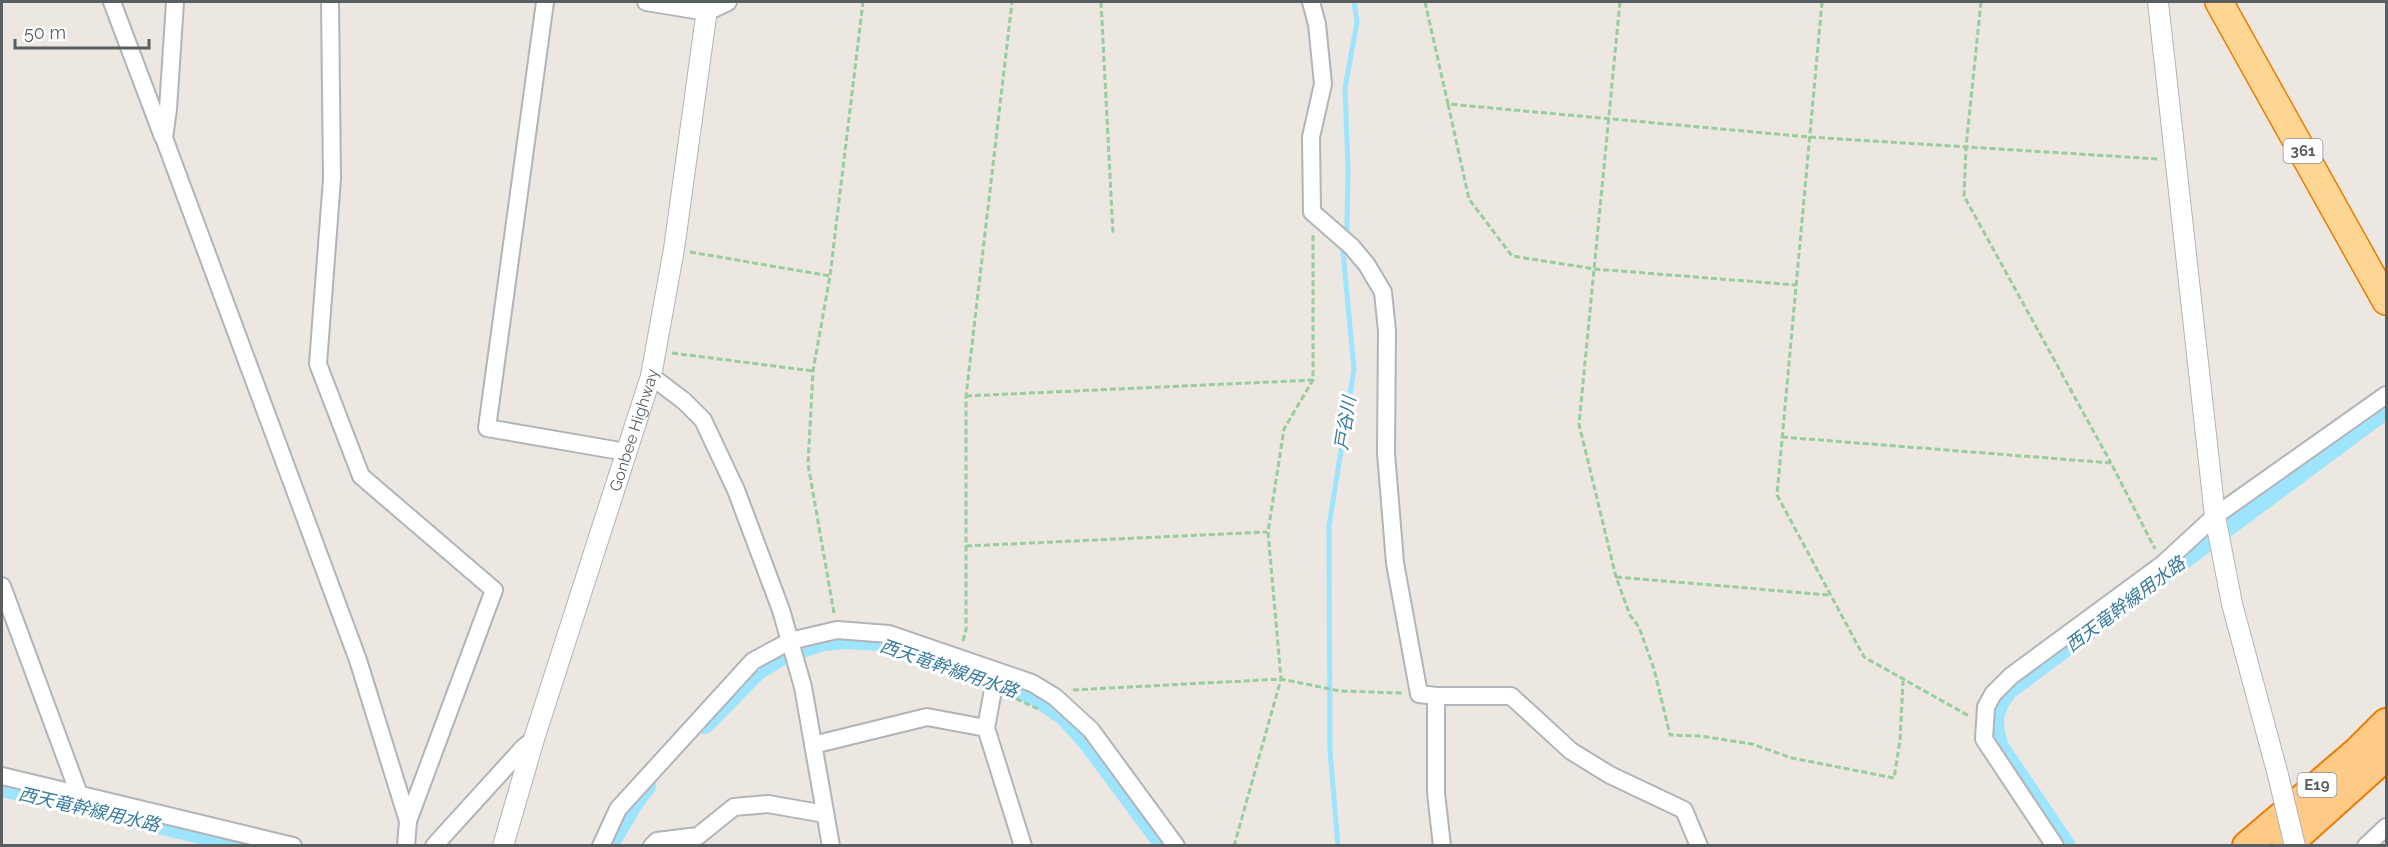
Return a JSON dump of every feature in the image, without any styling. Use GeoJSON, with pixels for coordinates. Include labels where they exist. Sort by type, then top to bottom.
{"type":"FeatureCollection","features":[{"type":"Feature","properties":{"kind":"highway","name":"361"},"geometry":{"type":"LineString","coordinates":[[2218,2],[2386,302]]}},
{"type":"Feature","properties":{"kind":"highway","name":"E19"},"geometry":{"type":"LineString","coordinates":[[2247,846],[2357,752],[2386,723]]}},
{"type":"Feature","properties":{"kind":"highway","name":"E19"},"geometry":{"type":"LineString","coordinates":[[2286,846],[2386,756]]}},
{"type":"Feature","properties":{"kind":"street"},"geometry":{"type":"LineString","coordinates":[[112,2],[358,660],[408,821]]}},
{"type":"Feature","properties":{"kind":"street"},"geometry":{"type":"LineString","coordinates":[[164,138],[175,2]]}},
{"type":"Feature","properties":{"kind":"street"},"geometry":{"type":"LineString","coordinates":[[330,2],[332,179],[318,364],[360,476],[494,590],[408,821],[406,846]]}},
{"type":"Feature","properties":{"kind":"street"},"geometry":{"type":"LineString","coordinates":[[544,2],[487,428],[626,452]]}},
{"type":"Feature","properties":{"kind":"street"},"geometry":{"type":"LineString","coordinates":[[646,2],[707,7],[729,2]]}},
{"type":"Feature","properties":{"kind":"street"},"geometry":{"type":"LineString","coordinates":[[1311,2],[1317,24],[1323,84],[1311,137],[1312,212],[1352,247],[1367,265],[1383,292],[1387,331],[1386,453],[1395,563],[1419,694],[1511,696],[1571,751],[1610,775],[1684,810],[1700,846]]}},
{"type":"Feature","properties":{"kind":"street"},"geometry":{"type":"LineString","coordinates":[[2158,2],[2214,516],[2232,604],[2295,846]]}},
{"type":"Feature","properties":{"kind":"street","name":"Gonbee Highway"},"geometry":{"type":"LineString","coordinates":[[503,846],[534,739],[651,376],[674,249],[707,7]]}},
{"type":"Feature","properties":{"kind":"street"},"geometry":{"type":"LineString","coordinates":[[651,376],[684,401],[703,420],[736,490],[781,610],[803,687],[831,846]]}},
{"type":"Feature","properties":{"kind":"street"},"geometry":{"type":"LineString","coordinates":[[2055,846],[1984,739],[1983,724],[1986,707],[1993,694],[2012,676],[2163,564],[2214,516],[2386,395]]}},
{"type":"Feature","properties":{"kind":"street"},"geometry":{"type":"LineString","coordinates":[[2,586],[79,794]]}},
{"type":"Feature","properties":{"kind":"street"},"geometry":{"type":"LineString","coordinates":[[601,846],[618,809],[753,661],[790,641],[837,630],[890,634],[1032,683],[1055,697],[1091,730],[1176,846]]}},
{"type":"Feature","properties":{"kind":"street"},"geometry":{"type":"LineString","coordinates":[[993,690],[986,728],[1023,846]]}},
{"type":"Feature","properties":{"kind":"street"},"geometry":{"type":"LineString","coordinates":[[1436,696],[1436,793],[1442,846]]}},
{"type":"Feature","properties":{"kind":"street"},"geometry":{"type":"LineString","coordinates":[[813,745],[927,717],[986,728]]}},
{"type":"Feature","properties":{"kind":"street"},"geometry":{"type":"LineString","coordinates":[[434,846],[534,739]]}},
{"type":"Feature","properties":{"kind":"street"},"geometry":{"type":"LineString","coordinates":[[2,776],[293,846]]}},
{"type":"Feature","properties":{"kind":"street"},"geometry":{"type":"LineString","coordinates":[[652,846],[657,841],[698,836],[734,807],[768,804],[825,814]]}},
{"type":"Feature","properties":{"kind":"street"},"geometry":{"type":"LineString","coordinates":[[2366,846],[2386,827]]}},
{"type":"Feature","properties":{"kind":"path"},"geometry":{"type":"LineString","coordinates":[[837,630],[808,465],[813,371],[830,276],[863,2]]}},
{"type":"Feature","properties":{"kind":"path"},"geometry":{"type":"LineString","coordinates":[[958,657],[966,630],[966,396],[1012,2]]}},
{"type":"Feature","properties":{"kind":"path"},"geometry":{"type":"LineString","coordinates":[[1101,2],[1113,234]]}},
{"type":"Feature","properties":{"kind":"path"},"geometry":{"type":"LineString","coordinates":[[1425,2],[1469,199],[1512,256],[1595,269],[1796,285]]}},
{"type":"Feature","properties":{"kind":"path"},"geometry":{"type":"LineString","coordinates":[[1620,2],[1579,424],[1616,577],[1630,615],[1640,627],[1654,669],[1670,735],[1700,736],[1752,744],[1792,758],[1894,778],[1900,740],[1903,681]]}},
{"type":"Feature","properties":{"kind":"path"},"geometry":{"type":"LineString","coordinates":[[1822,2],[1777,495],[1864,657],[1983,724]]}},
{"type":"Feature","properties":{"kind":"path"},"geometry":{"type":"LineString","coordinates":[[1981,2],[1966,147],[1964,196],[2111,463],[2163,564]]}},
{"type":"Feature","properties":{"kind":"path"},"geometry":{"type":"LineString","coordinates":[[1448,104],[1809,137],[2177,160]]}},
{"type":"Feature","properties":{"kind":"path"},"geometry":{"type":"LineString","coordinates":[[1234,846],[1281,679],[1268,532],[1284,429],[1313,380],[1312,212]]}},
{"type":"Feature","properties":{"kind":"path"},"geometry":{"type":"LineString","coordinates":[[674,249],[830,276]]}},
{"type":"Feature","properties":{"kind":"path"},"geometry":{"type":"LineString","coordinates":[[656,351],[813,371]]}},
{"type":"Feature","properties":{"kind":"path"},"geometry":{"type":"LineString","coordinates":[[966,396],[1313,380]]}},
{"type":"Feature","properties":{"kind":"path"},"geometry":{"type":"LineString","coordinates":[[1782,436],[2111,463]]}},
{"type":"Feature","properties":{"kind":"path"},"geometry":{"type":"LineString","coordinates":[[966,546],[1268,532]]}},
{"type":"Feature","properties":{"kind":"path"},"geometry":{"type":"LineString","coordinates":[[1616,577],[1829,595]]}},
{"type":"Feature","properties":{"kind":"path"},"geometry":{"type":"LineString","coordinates":[[1066,689],[1078,691],[1281,679],[1340,691],[1419,694]]}},
{"type":"Feature","properties":{"kind":"waterway","name":"戸谷川"},"geometry":{"type":"LineString","coordinates":[[1338,846],[1330,751],[1329,526],[1354,369],[1343,252],[1347,227],[1348,169],[1345,88],[1357,22],[1354,2]]}},
{"type":"Feature","properties":{"kind":"waterway","name":"西天竜幹線用水路"},"geometry":{"type":"LineString","coordinates":[[2067,846],[2000,747],[1995,718],[1999,705],[2008,691],[2386,410]]}},
{"type":"Feature","properties":{"kind":"waterway","name":"西天竜幹線用水路"},"geometry":{"type":"LineString","coordinates":[[705,725],[758,671],[784,655],[823,642],[845,640],[880,642],[1034,696],[1063,716],[1086,741],[1164,846]]}},
{"type":"Feature","properties":{"kind":"waterway","name":"西天竜幹線用水路"},"geometry":{"type":"LineString","coordinates":[[609,846],[637,799],[647,787]]}},
{"type":"Feature","properties":{"kind":"waterway","name":"西天竜幹線用水路"},"geometry":{"type":"LineString","coordinates":[[2,788],[247,846]]}}]}
